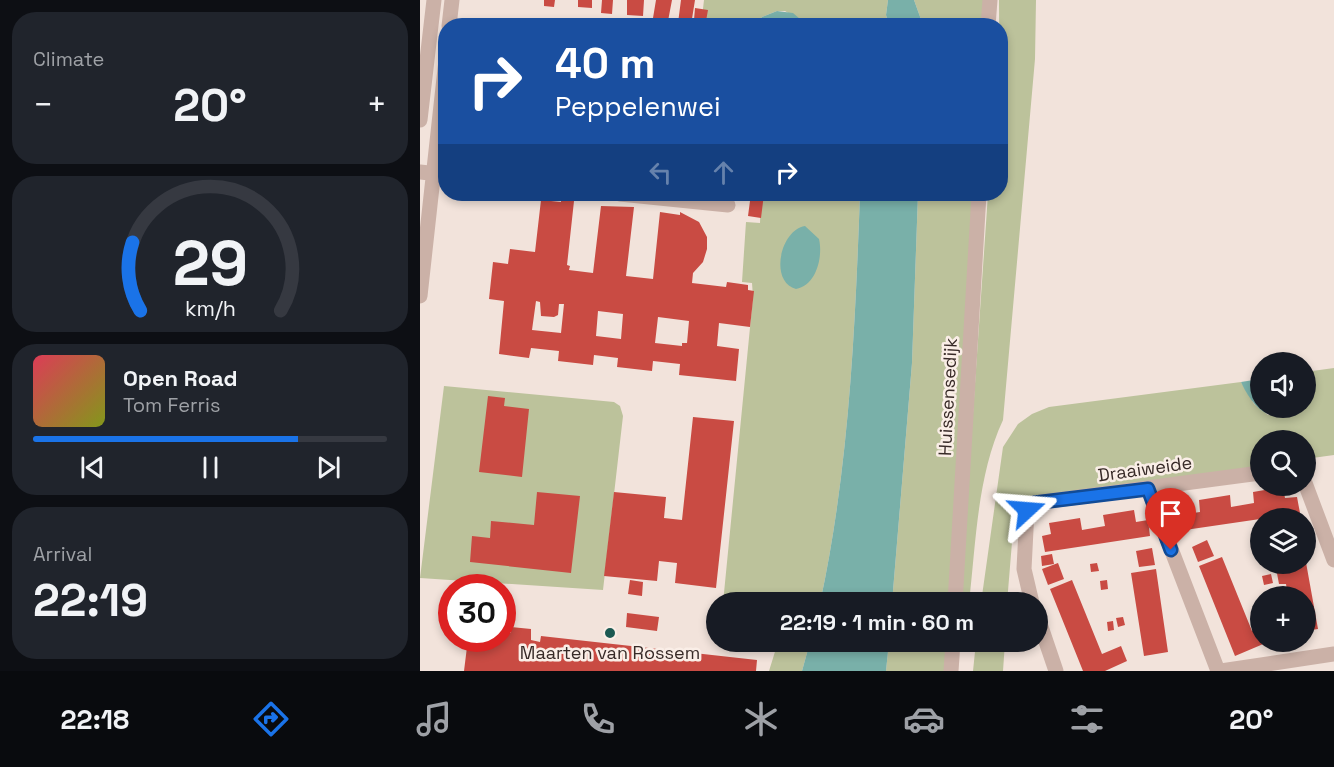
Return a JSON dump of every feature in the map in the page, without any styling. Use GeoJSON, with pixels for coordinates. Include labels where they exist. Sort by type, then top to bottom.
{"type":"FeatureCollection","features":[{"type":"Feature","properties":{"kind":"street"},"geometry":{"type":"LineString","coordinates":[[420,120],[434,0]]}},
{"type":"Feature","properties":{"kind":"street"},"geometry":{"type":"LineString","coordinates":[[450,18],[452,0]]}},
{"type":"Feature","properties":{"kind":"street"},"geometry":{"type":"LineString","coordinates":[[989,18],[990,0]]}},
{"type":"Feature","properties":{"kind":"street"},"geometry":{"type":"LineString","coordinates":[[420,296],[438,130]]}},
{"type":"Feature","properties":{"kind":"street"},"geometry":{"type":"LineString","coordinates":[[689,201],[728,205]]}},
{"type":"Feature","properties":{"kind":"street","name":"Huissensedijk"},"geometry":{"type":"LineString","coordinates":[[956,592],[979,201]]}},
{"type":"Feature","properties":{"kind":"street","name":"Draaiweide"},"geometry":{"type":"LineString","coordinates":[[1029,592],[1024,569],[1027,510],[1034,503],[1250,474]]}},
{"type":"Feature","properties":{"kind":"street"},"geometry":{"type":"LineString","coordinates":[[1148,489],[1219,671],[1334,654]]}},
{"type":"Feature","properties":{"kind":"street"},"geometry":{"type":"LineString","coordinates":[[1310,496],[1334,560]]}},
{"type":"Feature","properties":{"kind":"street"},"geometry":{"type":"LineString","coordinates":[[1048,647],[1056,671]]}},
{"type":"Feature","properties":{"kind":"street"},"geometry":{"type":"LineString","coordinates":[[951,671],[952,652]]}},
{"type":"Feature","properties":{"kind":"green space"},"geometry":{"type":"Polygon","coordinates":[[[704,0],[888,0],[887,18],[796,18],[785,11],[777,11],[761,18],[702,18],[704,0]]]}},
{"type":"Feature","properties":{"kind":"green space"},"geometry":{"type":"Polygon","coordinates":[[[914,0],[985,0],[984,18],[920,18],[914,0]]]}},
{"type":"Feature","properties":{"kind":"green space"},"geometry":{"type":"Polygon","coordinates":[[[999,0],[1036,0],[1035,59],[1003,420],[994,441],[983,487],[970,592],[961,592],[988,201],[1008,201],[1008,18],[999,18],[999,0]]]}},
{"type":"Feature","properties":{"kind":"green space"},"geometry":{"type":"Polygon","coordinates":[[[761,201],[860,201],[849,399],[838,502],[822,592],[724,592],[753,297],[752,283],[742,282],[746,222],[760,223],[761,201]]]}},
{"type":"Feature","properties":{"kind":"green space"},"geometry":{"type":"Polygon","coordinates":[[[918,201],[974,201],[951,592],[893,592],[912,363],[918,201]]]}},
{"type":"Feature","properties":{"kind":"green space"},"geometry":{"type":"Polygon","coordinates":[[[1334,368],[1334,455],[1316,457],[1316,430],[1250,430],[1250,469],[1026,505],[1014,518],[1008,592],[983,592],[1003,447],[1018,424],[1032,414],[1049,407],[1241,382],[1250,397],[1250,418],[1316,418],[1316,370],[1334,368]]]}},
{"type":"Feature","properties":{"kind":"green space"},"geometry":{"type":"Polygon","coordinates":[[[444,386],[614,402],[620,406],[623,416],[603,590],[516,584],[516,574],[438,574],[438,579],[420,578],[444,386]]]}},
{"type":"Feature","properties":{"kind":"green space"},"geometry":{"type":"Polygon","coordinates":[[[775,652],[807,652],[802,671],[769,671],[775,652]]]}},
{"type":"Feature","properties":{"kind":"green space"},"geometry":{"type":"Polygon","coordinates":[[[888,652],[946,652],[944,671],[886,671],[888,652]]]}},
{"type":"Feature","properties":{"kind":"green space"},"geometry":{"type":"Polygon","coordinates":[[[975,652],[1004,652],[1003,671],[973,671],[975,652]]]}},
{"type":"Feature","properties":{"kind":"water"},"geometry":{"type":"Polygon","coordinates":[[[888,0],[914,0],[920,18],[887,18],[888,0]]]}},
{"type":"Feature","properties":{"kind":"water"},"geometry":{"type":"Polygon","coordinates":[[[777,11],[793,13],[799,18],[761,18],[777,11]]]}},
{"type":"Feature","properties":{"kind":"water"},"geometry":{"type":"Polygon","coordinates":[[[860,201],[918,201],[912,363],[893,592],[822,592],[838,502],[853,348],[860,201]]]}},
{"type":"Feature","properties":{"kind":"water"},"geometry":{"type":"Polygon","coordinates":[[[805,226],[819,239],[819,261],[814,276],[809,282],[796,289],[782,277],[781,256],[789,237],[796,230],[805,226]]]}},
{"type":"Feature","properties":{"kind":"water"},"geometry":{"type":"Polygon","coordinates":[[[1250,381],[1250,397],[1249,396],[1241,382],[1250,381]]]}},
{"type":"Feature","properties":{"kind":"water"},"geometry":{"type":"Polygon","coordinates":[[[807,652],[888,652],[886,671],[802,671],[807,652]]]}},
{"type":"Feature","properties":{"kind":"building"},"geometry":{"type":"Polygon","coordinates":[[[544,0],[555,0],[554,7],[544,6],[544,0]]]}},
{"type":"Feature","properties":{"kind":"building"},"geometry":{"type":"Polygon","coordinates":[[[578,0],[592,0],[592,8],[578,7],[578,0]]]}},
{"type":"Feature","properties":{"kind":"building"},"geometry":{"type":"Polygon","coordinates":[[[602,0],[613,0],[612,14],[601,13],[602,0]]]}},
{"type":"Feature","properties":{"kind":"building"},"geometry":{"type":"Polygon","coordinates":[[[627,0],[644,0],[643,16],[627,15],[627,0]]]}},
{"type":"Feature","properties":{"kind":"building"},"geometry":{"type":"Polygon","coordinates":[[[656,0],[672,0],[669,18],[653,18],[656,0]]]}},
{"type":"Feature","properties":{"kind":"building"},"geometry":{"type":"Polygon","coordinates":[[[681,0],[695,0],[692,18],[679,18],[681,0]]]}},
{"type":"Feature","properties":{"kind":"building"},"geometry":{"type":"Polygon","coordinates":[[[695,8],[708,10],[707,18],[694,18],[695,8]]]}},
{"type":"Feature","properties":{"kind":"building"},"geometry":{"type":"Polygon","coordinates":[[[541,201],[574,201],[567,265],[570,266],[569,270],[593,273],[601,206],[634,207],[626,276],[653,279],[660,212],[680,215],[680,212],[699,222],[707,237],[707,249],[703,262],[693,273],[692,283],[726,287],[727,282],[748,285],[748,290],[754,291],[750,327],[719,323],[717,346],[739,349],[736,381],[679,375],[680,364],[653,361],[652,371],[617,367],[618,358],[594,355],[593,365],[558,361],[559,351],[531,348],[529,358],[499,354],[504,301],[489,299],[493,262],[508,264],[510,249],[535,252],[541,201]],[[536,301],[532,330],[561,333],[564,304],[559,304],[558,315],[541,316],[540,302],[536,301]],[[598,311],[596,336],[621,339],[623,314],[598,311]],[[658,317],[655,343],[682,346],[682,343],[687,343],[689,321],[658,317]]]}},
{"type":"Feature","properties":{"kind":"building"},"geometry":{"type":"Polygon","coordinates":[[[750,201],[763,201],[761,218],[748,216],[750,201]]]}},
{"type":"Feature","properties":{"kind":"building"},"geometry":{"type":"Polygon","coordinates":[[[488,396],[505,398],[504,406],[529,409],[522,477],[479,472],[488,396]]]}},
{"type":"Feature","properties":{"kind":"building"},"geometry":{"type":"Polygon","coordinates":[[[693,417],[734,421],[716,588],[675,583],[677,563],[659,561],[657,581],[604,576],[614,492],[666,497],[664,518],[682,520],[693,417]]]}},
{"type":"Feature","properties":{"kind":"building"},"geometry":{"type":"Polygon","coordinates":[[[537,492],[580,496],[571,573],[470,562],[472,536],[490,538],[491,521],[534,525],[537,492]]]}},
{"type":"Feature","properties":{"kind":"building"},"geometry":{"type":"Polygon","coordinates":[[[1230,495],[1231,507],[1254,503],[1253,496],[1297,497],[1299,508],[1250,508],[1250,520],[1185,530],[1179,515],[1200,512],[1199,500],[1230,495]]]}},
{"type":"Feature","properties":{"kind":"building"},"geometry":{"type":"Polygon","coordinates":[[[1134,510],[1136,522],[1148,520],[1150,536],[1045,552],[1042,536],[1051,534],[1049,523],[1080,518],[1082,530],[1105,526],[1103,515],[1134,510]]]}},
{"type":"Feature","properties":{"kind":"building"},"geometry":{"type":"Polygon","coordinates":[[[1207,540],[1214,556],[1198,562],[1192,547],[1207,540]]]}},
{"type":"Feature","properties":{"kind":"building"},"geometry":{"type":"Polygon","coordinates":[[[1152,548],[1155,565],[1139,567],[1136,551],[1152,548]]]}},
{"type":"Feature","properties":{"kind":"building"},"geometry":{"type":"Polygon","coordinates":[[[1052,554],[1054,564],[1042,566],[1041,556],[1052,554]]]}},
{"type":"Feature","properties":{"kind":"building"},"geometry":{"type":"Polygon","coordinates":[[[1222,557],[1250,626],[1250,650],[1235,656],[1199,566],[1222,557]]]}},
{"type":"Feature","properties":{"kind":"building"},"geometry":{"type":"Polygon","coordinates":[[[1058,563],[1064,579],[1048,585],[1042,569],[1058,563]]]}},
{"type":"Feature","properties":{"kind":"building"},"geometry":{"type":"Polygon","coordinates":[[[1097,563],[1099,571],[1091,572],[1090,564],[1097,563]]]}},
{"type":"Feature","properties":{"kind":"building"},"geometry":{"type":"Polygon","coordinates":[[[1156,569],[1168,652],[1144,656],[1131,573],[1156,569]]]}},
{"type":"Feature","properties":{"kind":"building"},"geometry":{"type":"Polygon","coordinates":[[[1271,574],[1273,583],[1264,585],[1262,576],[1271,574]]]}},
{"type":"Feature","properties":{"kind":"building"},"geometry":{"type":"Polygon","coordinates":[[[1277,574],[1308,574],[1310,586],[1286,586],[1286,584],[1279,584],[1277,574]]]}},
{"type":"Feature","properties":{"kind":"building"},"geometry":{"type":"Polygon","coordinates":[[[630,580],[643,582],[642,596],[628,594],[630,580]]]}},
{"type":"Feature","properties":{"kind":"building"},"geometry":{"type":"Polygon","coordinates":[[[1072,580],[1102,654],[1121,646],[1127,661],[1105,671],[1083,671],[1050,589],[1072,580]]]}},
{"type":"Feature","properties":{"kind":"building"},"geometry":{"type":"Polygon","coordinates":[[[1107,580],[1108,589],[1101,590],[1100,581],[1107,580]]]}},
{"type":"Feature","properties":{"kind":"building"},"geometry":{"type":"Polygon","coordinates":[[[627,613],[659,617],[657,631],[626,627],[627,613]]]}},
{"type":"Feature","properties":{"kind":"building"},"geometry":{"type":"Polygon","coordinates":[[[1123,617],[1125,625],[1118,627],[1116,618],[1123,617]]]}},
{"type":"Feature","properties":{"kind":"building"},"geometry":{"type":"Polygon","coordinates":[[[1113,621],[1114,630],[1108,631],[1107,622],[1113,621]]]}},
{"type":"Feature","properties":{"kind":"building"},"geometry":{"type":"Polygon","coordinates":[[[516,628],[531,629],[531,640],[540,642],[541,636],[757,660],[756,671],[464,671],[466,652],[516,652],[516,628]]]}},
{"type":"Feature","properties":{"kind":"place","name":"Maarten van Rossem"},"geometry":{"type":"Point","coordinates":[610,633]}},
{"type":"Feature","properties":{"kind":"route"},"geometry":{"type":"LineString","coordinates":[[1027,510],[1034,503],[1148,489],[1171,550]]}}]}
